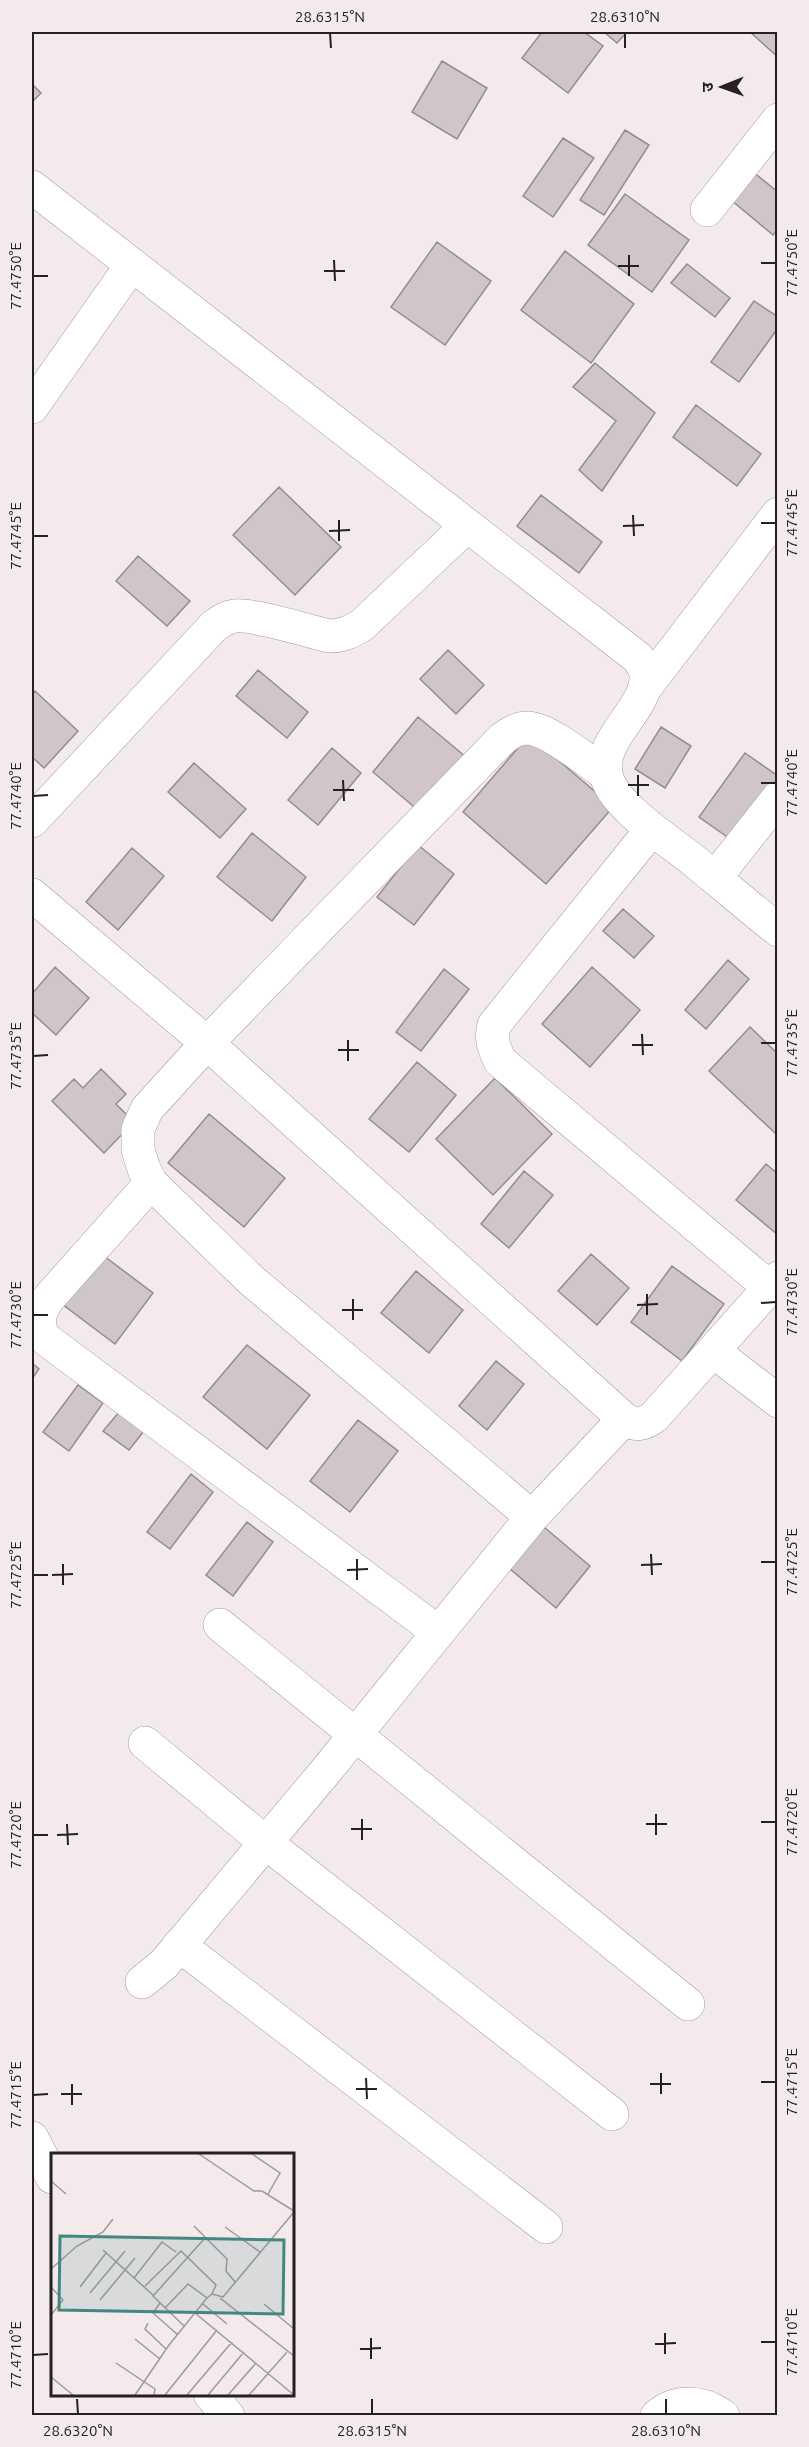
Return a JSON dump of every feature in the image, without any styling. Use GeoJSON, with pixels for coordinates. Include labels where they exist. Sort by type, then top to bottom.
{"type":"FeatureCollection","features":[{"type":"Feature","properties":{"kind":"street"},"geometry":{"type":"LineString","coordinates":[[707,210],[777,120]]}},
{"type":"Feature","properties":{"kind":"street"},"geometry":{"type":"LineString","coordinates":[[32,187],[638,658],[646,672],[645,688]]}},
{"type":"Feature","properties":{"kind":"street"},"geometry":{"type":"LineString","coordinates":[[32,407],[131,266]]}},
{"type":"Feature","properties":{"kind":"street"},"geometry":{"type":"LineString","coordinates":[[777,514],[645,688],[609,748],[606,774],[611,788],[652,829],[777,930]]}},
{"type":"Feature","properties":{"kind":"street"},"geometry":{"type":"LineString","coordinates":[[32,821],[127,717],[214,626],[224,619],[237,616],[254,618],[329,636],[339,636],[350,632],[362,625],[467,526]]}},
{"type":"Feature","properties":{"kind":"street"},"geometry":{"type":"LineString","coordinates":[[532,1516],[252,1280],[152,1183],[144,1169],[138,1150],[138,1129],[147,1109],[207,1043],[502,739],[516,730],[529,728],[545,733],[606,774]]}},
{"type":"Feature","properties":{"kind":"street"},"geometry":{"type":"LineString","coordinates":[[715,878],[777,798]]}},
{"type":"Feature","properties":{"kind":"street"},"geometry":{"type":"LineString","coordinates":[[32,895],[207,1043],[624,1419],[634,1425],[646,1423],[654,1417],[773,1283],[500,1061],[494,1048],[492,1035],[494,1025],[652,829]]}},
{"type":"Feature","properties":{"kind":"street"},"geometry":{"type":"LineString","coordinates":[[152,1183],[48,1299],[41,1310],[39,1325],[44,1337],[438,1632]]}},
{"type":"Feature","properties":{"kind":"street"},"geometry":{"type":"LineString","coordinates":[[713,1351],[777,1401]]}},
{"type":"Feature","properties":{"kind":"street"},"geometry":{"type":"LineString","coordinates":[[142,1982],[155,1973],[266,1842],[532,1516],[624,1419]]}},
{"type":"Feature","properties":{"kind":"street"},"geometry":{"type":"LineString","coordinates":[[220,1625],[688,2004]]}},
{"type":"Feature","properties":{"kind":"street"},"geometry":{"type":"LineString","coordinates":[[145,1743],[266,1842],[612,2114]]}},
{"type":"Feature","properties":{"kind":"street"},"geometry":{"type":"LineString","coordinates":[[179,1945],[546,2227]]}},
{"type":"Feature","properties":{"kind":"street"},"geometry":{"type":"LineString","coordinates":[[32,2138],[51,2175]]}},
{"type":"Feature","properties":{"kind":"street"},"geometry":{"type":"LineString","coordinates":[[212,2396],[228,2415]]}},
{"type":"Feature","properties":{"kind":"street"},"geometry":{"type":"LineString","coordinates":[[657,2415],[677,2405],[700,2403],[723,2415]]}},
{"type":"Feature","properties":{"kind":"building"},"geometry":{"type":"Polygon","coordinates":[[[542,32],[584,32],[603,46],[568,93],[522,58],[542,32]]]}},
{"type":"Feature","properties":{"kind":"building"},"geometry":{"type":"Polygon","coordinates":[[[604,32],[627,32],[617,43],[604,32]]]}},
{"type":"Feature","properties":{"kind":"building"},"geometry":{"type":"Polygon","coordinates":[[[750,32],[778,32],[778,57],[750,32]]]}},
{"type":"Feature","properties":{"kind":"building"},"geometry":{"type":"Polygon","coordinates":[[[442,61],[487,88],[457,139],[412,112],[442,61]]]}},
{"type":"Feature","properties":{"kind":"building"},"geometry":{"type":"Polygon","coordinates":[[[32,84],[41,93],[32,102],[32,84]]]}},
{"type":"Feature","properties":{"kind":"building"},"geometry":{"type":"Polygon","coordinates":[[[625,130],[649,145],[604,215],[580,200],[625,130]]]}},
{"type":"Feature","properties":{"kind":"building"},"geometry":{"type":"Polygon","coordinates":[[[563,138],[594,158],[553,217],[523,196],[563,138]]]}},
{"type":"Feature","properties":{"kind":"building"},"geometry":{"type":"Polygon","coordinates":[[[753,172],[778,192],[778,229],[773,235],[731,200],[753,172]]]}},
{"type":"Feature","properties":{"kind":"building"},"geometry":{"type":"Polygon","coordinates":[[[625,194],[689,240],[652,292],[588,245],[625,194]]]}},
{"type":"Feature","properties":{"kind":"building"},"geometry":{"type":"Polygon","coordinates":[[[437,242],[491,281],[445,345],[391,307],[437,242]]]}},
{"type":"Feature","properties":{"kind":"building"},"geometry":{"type":"Polygon","coordinates":[[[565,251],[634,304],[591,363],[521,310],[565,251]]]}},
{"type":"Feature","properties":{"kind":"building"},"geometry":{"type":"Polygon","coordinates":[[[687,264],[730,298],[715,317],[671,283],[687,264]]]}},
{"type":"Feature","properties":{"kind":"building"},"geometry":{"type":"Polygon","coordinates":[[[754,301],[778,317],[778,328],[739,382],[711,362],[754,301]]]}},
{"type":"Feature","properties":{"kind":"building"},"geometry":{"type":"Polygon","coordinates":[[[595,363],[655,413],[602,491],[579,470],[616,421],[573,387],[595,363]]]}},
{"type":"Feature","properties":{"kind":"building"},"geometry":{"type":"Polygon","coordinates":[[[696,405],[761,454],[737,486],[673,437],[696,405]]]}},
{"type":"Feature","properties":{"kind":"building"},"geometry":{"type":"Polygon","coordinates":[[[279,487],[341,547],[295,595],[233,535],[279,487]]]}},
{"type":"Feature","properties":{"kind":"building"},"geometry":{"type":"Polygon","coordinates":[[[541,495],[602,542],[579,573],[517,526],[541,495]]]}},
{"type":"Feature","properties":{"kind":"building"},"geometry":{"type":"Polygon","coordinates":[[[138,556],[190,601],[167,626],[116,581],[138,556]]]}},
{"type":"Feature","properties":{"kind":"building"},"geometry":{"type":"Polygon","coordinates":[[[448,650],[484,685],[456,714],[420,679],[448,650]]]}},
{"type":"Feature","properties":{"kind":"building"},"geometry":{"type":"Polygon","coordinates":[[[258,670],[308,712],[287,738],[236,696],[258,670]]]}},
{"type":"Feature","properties":{"kind":"building"},"geometry":{"type":"Polygon","coordinates":[[[35,691],[78,731],[44,768],[32,757],[32,694],[35,691]]]}},
{"type":"Feature","properties":{"kind":"building"},"geometry":{"type":"Polygon","coordinates":[[[418,717],[466,757],[420,812],[373,772],[418,717]]]}},
{"type":"Feature","properties":{"kind":"building"},"geometry":{"type":"Polygon","coordinates":[[[661,727],[691,746],[665,788],[635,769],[661,727]]]}},
{"type":"Feature","properties":{"kind":"building"},"geometry":{"type":"Polygon","coordinates":[[[529,735],[613,807],[546,884],[463,812],[529,735]]]}},
{"type":"Feature","properties":{"kind":"building"},"geometry":{"type":"Polygon","coordinates":[[[332,748],[361,773],[318,825],[288,800],[332,748]]]}},
{"type":"Feature","properties":{"kind":"building"},"geometry":{"type":"Polygon","coordinates":[[[745,753],[778,776],[778,793],[740,846],[699,817],[745,753]]]}},
{"type":"Feature","properties":{"kind":"building"},"geometry":{"type":"Polygon","coordinates":[[[194,763],[246,809],[220,838],[168,792],[194,763]]]}},
{"type":"Feature","properties":{"kind":"building"},"geometry":{"type":"Polygon","coordinates":[[[252,833],[306,877],[272,921],[217,877],[252,833]]]}},
{"type":"Feature","properties":{"kind":"building"},"geometry":{"type":"Polygon","coordinates":[[[418,845],[454,874],[414,925],[377,897],[418,845]]]}},
{"type":"Feature","properties":{"kind":"building"},"geometry":{"type":"Polygon","coordinates":[[[132,848],[164,876],[118,930],[86,902],[132,848]]]}},
{"type":"Feature","properties":{"kind":"building"},"geometry":{"type":"Polygon","coordinates":[[[623,909],[654,936],[634,958],[603,931],[623,909]]]}},
{"type":"Feature","properties":{"kind":"building"},"geometry":{"type":"Polygon","coordinates":[[[728,960],[749,979],[706,1029],[685,1010],[728,960]]]}},
{"type":"Feature","properties":{"kind":"building"},"geometry":{"type":"Polygon","coordinates":[[[55,967],[89,998],[56,1035],[32,1013],[32,994],[55,967]]]}},
{"type":"Feature","properties":{"kind":"building"},"geometry":{"type":"Polygon","coordinates":[[[592,967],[640,1010],[590,1067],[542,1024],[592,967]]]}},
{"type":"Feature","properties":{"kind":"building"},"geometry":{"type":"Polygon","coordinates":[[[444,969],[469,989],[421,1051],[396,1032],[444,969]]]}},
{"type":"Feature","properties":{"kind":"building"},"geometry":{"type":"Polygon","coordinates":[[[750,1027],[778,1054],[778,1130],[775,1133],[709,1071],[750,1027]]]}},
{"type":"Feature","properties":{"kind":"building"},"geometry":{"type":"Polygon","coordinates":[[[417,1062],[456,1095],[409,1152],[369,1119],[417,1062]]]}},
{"type":"Feature","properties":{"kind":"building"},"geometry":{"type":"Polygon","coordinates":[[[101,1069],[126,1094],[116,1104],[134,1122],[104,1153],[52,1101],[74,1079],[83,1088],[101,1069]]]}},
{"type":"Feature","properties":{"kind":"building"},"geometry":{"type":"Polygon","coordinates":[[[495,1078],[552,1134],[493,1195],[436,1139],[495,1078]]]}},
{"type":"Feature","properties":{"kind":"building"},"geometry":{"type":"Polygon","coordinates":[[[209,1114],[285,1178],[244,1227],[168,1163],[209,1114]]]}},
{"type":"Feature","properties":{"kind":"building"},"geometry":{"type":"Polygon","coordinates":[[[766,1164],[778,1174],[778,1235],[736,1200],[766,1164]]]}},
{"type":"Feature","properties":{"kind":"building"},"geometry":{"type":"Polygon","coordinates":[[[524,1171],[553,1195],[509,1248],[481,1224],[524,1171]]]}},
{"type":"Feature","properties":{"kind":"building"},"geometry":{"type":"Polygon","coordinates":[[[100,1253],[153,1293],[115,1344],[62,1304],[100,1253]]]}},
{"type":"Feature","properties":{"kind":"building"},"geometry":{"type":"Polygon","coordinates":[[[591,1254],[629,1288],[597,1325],[558,1291],[591,1254]]]}},
{"type":"Feature","properties":{"kind":"building"},"geometry":{"type":"Polygon","coordinates":[[[672,1266],[724,1304],[682,1361],[631,1322],[672,1266]]]}},
{"type":"Feature","properties":{"kind":"building"},"geometry":{"type":"Polygon","coordinates":[[[416,1271],[463,1310],[429,1353],[381,1313],[416,1271]]]}},
{"type":"Feature","properties":{"kind":"building"},"geometry":{"type":"Polygon","coordinates":[[[247,1345],[310,1395],[267,1449],[203,1397],[247,1345]]]}},
{"type":"Feature","properties":{"kind":"building"},"geometry":{"type":"Polygon","coordinates":[[[496,1361],[524,1384],[487,1430],[459,1406],[496,1361]]]}},
{"type":"Feature","properties":{"kind":"building"},"geometry":{"type":"Polygon","coordinates":[[[32,1363],[39,1369],[32,1379],[32,1363]]]}},
{"type":"Feature","properties":{"kind":"building"},"geometry":{"type":"Polygon","coordinates":[[[78,1385],[103,1403],[69,1451],[43,1432],[78,1385]]]}},
{"type":"Feature","properties":{"kind":"building"},"geometry":{"type":"Polygon","coordinates":[[[125,1405],[148,1426],[129,1450],[103,1431],[125,1405]]]}},
{"type":"Feature","properties":{"kind":"building"},"geometry":{"type":"Polygon","coordinates":[[[358,1420],[398,1451],[350,1512],[310,1481],[358,1420]]]}},
{"type":"Feature","properties":{"kind":"building"},"geometry":{"type":"Polygon","coordinates":[[[191,1474],[213,1492],[170,1549],[147,1532],[191,1474]]]}},
{"type":"Feature","properties":{"kind":"building"},"geometry":{"type":"Polygon","coordinates":[[[247,1522],[273,1542],[233,1596],[206,1575],[247,1522]]]}},
{"type":"Feature","properties":{"kind":"building"},"geometry":{"type":"Polygon","coordinates":[[[544,1527],[590,1566],[556,1608],[509,1568],[544,1527]]]}}]}
